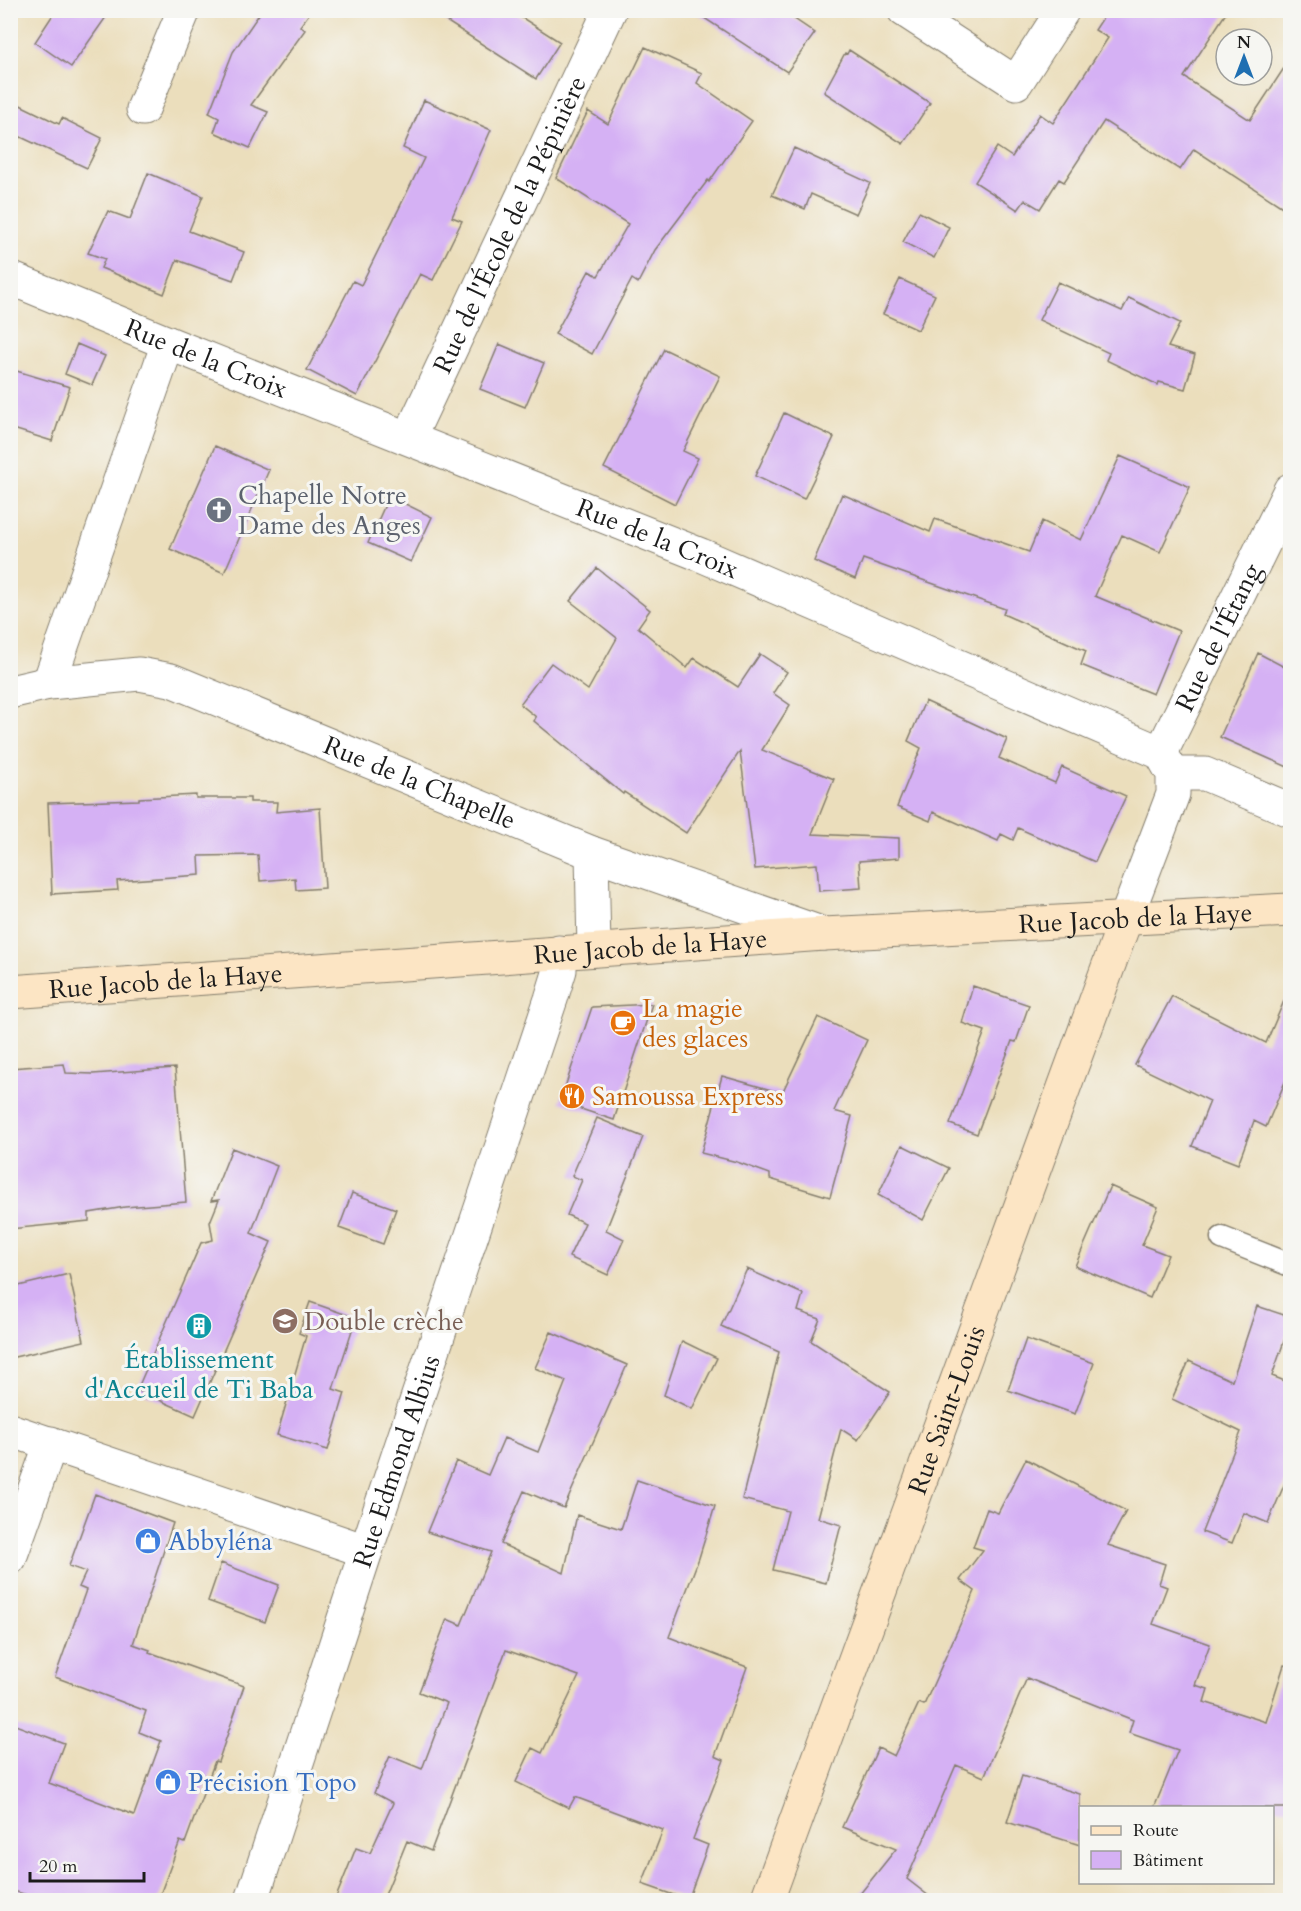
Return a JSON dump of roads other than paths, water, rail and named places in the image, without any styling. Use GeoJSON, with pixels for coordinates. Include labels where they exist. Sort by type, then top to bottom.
{"type":"FeatureCollection","features":[{"type":"Feature","properties":{"kind":"main road","name":"Rue Jacob de la Haye"},"geometry":{"type":"LineString","coordinates":[[10,992],[824,934],[1290,910]]}},
{"type":"Feature","properties":{"kind":"main road","name":"Rue Saint-Louis"},"geometry":{"type":"LineString","coordinates":[[767,1900],[1126,918]]}},
{"type":"Feature","properties":{"kind":"street"},"geometry":{"type":"LineString","coordinates":[[143,109],[184,10]]}},
{"type":"Feature","properties":{"kind":"street"},"geometry":{"type":"LineString","coordinates":[[904,10],[1016,83],[1063,10]]}},
{"type":"Feature","properties":{"kind":"street","name":"Rue de l'École de la Pépinière"},"geometry":{"type":"LineString","coordinates":[[409,438],[609,11]]}},
{"type":"Feature","properties":{"kind":"street","name":"Rue de la Croix"},"geometry":{"type":"LineString","coordinates":[[10,278],[701,555],[1167,764],[1205,774],[1290,810]]}},
{"type":"Feature","properties":{"kind":"street"},"geometry":{"type":"LineString","coordinates":[[49,683],[168,343]]}},
{"type":"Feature","properties":{"kind":"street","name":"Rue de l'Étang"},"geometry":{"type":"LineString","coordinates":[[1126,918],[1173,794],[1167,764],[1290,490]]}},
{"type":"Feature","properties":{"kind":"street","name":"Rue de la Chapelle"},"geometry":{"type":"LineString","coordinates":[[10,692],[49,683],[139,674],[171,680],[592,854],[824,934]]}},
{"type":"Feature","properties":{"kind":"street"},"geometry":{"type":"LineString","coordinates":[[592,854],[594,950]]}},
{"type":"Feature","properties":{"kind":"street","name":"Rue Edmond Albius"},"geometry":{"type":"LineString","coordinates":[[252,1900],[551,999],[560,970],[559,952]]}},
{"type":"Feature","properties":{"kind":"street"},"geometry":{"type":"LineString","coordinates":[[10,1430],[366,1551]]}},
{"type":"Feature","properties":{"kind":"street"},"geometry":{"type":"LineString","coordinates":[[10,1558],[51,1443]]}},
{"type":"Feature","properties":{"kind":"lane"},"geometry":{"type":"LineString","coordinates":[[1222,1238],[1290,1265]]}},
{"type":"Feature","properties":{"kind":"place","name":"Chapelle Notre Dame des Anges"},"geometry":{"type":"Point","coordinates":[219,510]}},
{"type":"Feature","properties":{"kind":"place","name":"La magie des glaces"},"geometry":{"type":"Point","coordinates":[623,1023]}},
{"type":"Feature","properties":{"kind":"place","name":"Samoussa Express"},"geometry":{"type":"Point","coordinates":[572,1096]}},
{"type":"Feature","properties":{"kind":"place","name":"Double crèche"},"geometry":{"type":"Point","coordinates":[285,1321]}},
{"type":"Feature","properties":{"kind":"place","name":"Établissement d'Accueil de Ti Baba"},"geometry":{"type":"Point","coordinates":[199,1326]}},
{"type":"Feature","properties":{"kind":"place","name":"Abbyléna"},"geometry":{"type":"Point","coordinates":[148,1541]}},
{"type":"Feature","properties":{"kind":"place","name":"Précision Topo"},"geometry":{"type":"Point","coordinates":[168,1782]}}]}
